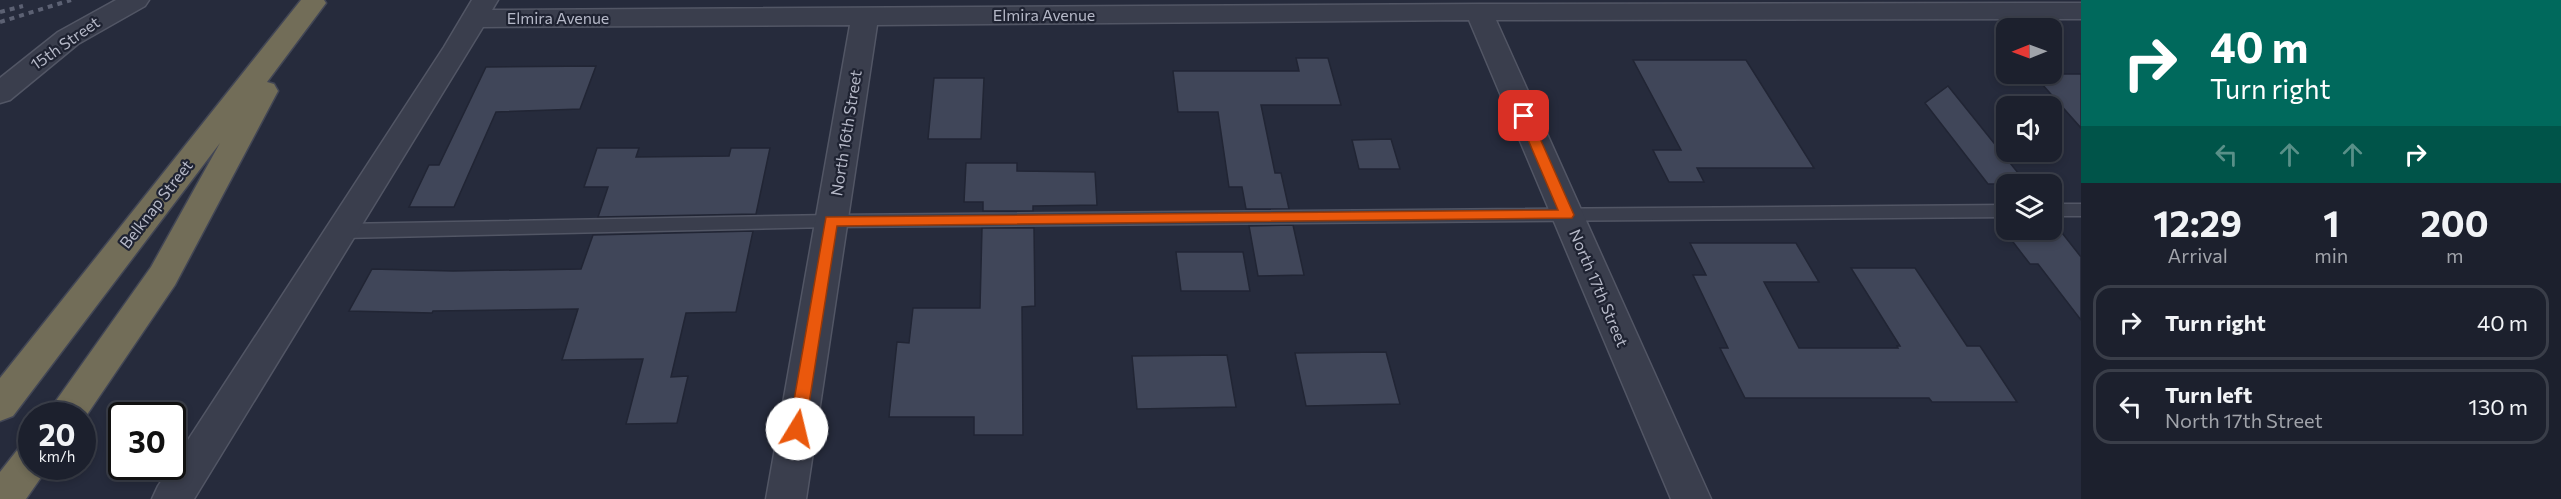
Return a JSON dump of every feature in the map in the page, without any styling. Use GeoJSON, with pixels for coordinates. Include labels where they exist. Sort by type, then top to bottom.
{"type":"FeatureCollection","features":[{"type":"Feature","properties":{"kind":"highway","name":"Belknap Street"},"geometry":{"type":"LineString","coordinates":[[0,405],[314,1]]}},
{"type":"Feature","properties":{"kind":"highway","name":"Belknap Street"},"geometry":{"type":"LineString","coordinates":[[76,402],[163,276],[314,1]]}},
{"type":"Feature","properties":{"kind":"highway"},"geometry":{"type":"LineString","coordinates":[[2,499],[18,479]]}},
{"type":"Feature","properties":{"kind":"street","name":"15th Street"},"geometry":{"type":"LineString","coordinates":[[0,93],[40,58],[68,38],[100,17],[136,0]]}},
{"type":"Feature","properties":{"kind":"street","name":"Elmira Avenue"},"geometry":{"type":"LineString","coordinates":[[480,9],[865,16],[1270,7],[1479,12],[2081,11]]}},
{"type":"Feature","properties":{"kind":"street"},"geometry":{"type":"LineString","coordinates":[[172,499],[480,9]]}},
{"type":"Feature","properties":{"kind":"street","name":"North 17th Street"},"geometry":{"type":"LineString","coordinates":[[1479,12],[1690,499]]}},
{"type":"Feature","properties":{"kind":"street","name":"North 16th Street"},"geometry":{"type":"LineString","coordinates":[[786,499],[865,16]]}},
{"type":"Feature","properties":{"kind":"lane"},"geometry":{"type":"LineString","coordinates":[[2062,210],[2081,210]]}},
{"type":"Feature","properties":{"kind":"lane"},"geometry":{"type":"LineString","coordinates":[[342,231],[831,221],[1996,211]]}},
{"type":"Feature","properties":{"kind":"building"},"geometry":{"type":"Polygon","coordinates":[[[1296,58],[1328,58],[1341,105],[1261,105],[1275,173],[1281,173],[1289,209],[1246,209],[1242,187],[1229,187],[1218,112],[1178,112],[1173,71],[1299,71],[1296,58]]]}},
{"type":"Feature","properties":{"kind":"building"},"geometry":{"type":"Polygon","coordinates":[[[1633,60],[1746,60],[1814,168],[1697,168],[1704,182],[1669,182],[1653,150],[1681,150],[1633,60]]]}},
{"type":"Feature","properties":{"kind":"building"},"geometry":{"type":"Polygon","coordinates":[[[596,66],[580,109],[496,112],[454,207],[409,207],[429,165],[439,165],[486,67],[596,66]]]}},
{"type":"Feature","properties":{"kind":"building"},"geometry":{"type":"Polygon","coordinates":[[[2062,74],[2081,74],[2081,128],[2062,107],[2062,96],[2053,96],[2042,84],[2062,84],[2062,74]]]}},
{"type":"Feature","properties":{"kind":"building"},"geometry":{"type":"Polygon","coordinates":[[[934,78],[984,78],[981,139],[928,139],[934,78]]]}},
{"type":"Feature","properties":{"kind":"building"},"geometry":{"type":"Polygon","coordinates":[[[1948,86],[1996,146],[1996,162],[2009,162],[2019,174],[1996,174],[1996,184],[1988,184],[1925,103],[1948,86]]]}},
{"type":"Feature","properties":{"kind":"building"},"geometry":{"type":"Polygon","coordinates":[[[1391,139],[1400,169],[1359,169],[1352,140],[1391,139]]]}},
{"type":"Feature","properties":{"kind":"building"},"geometry":{"type":"Polygon","coordinates":[[[597,148],[639,148],[636,157],[729,156],[731,148],[770,148],[756,214],[598,217],[608,187],[584,187],[597,148]]]}},
{"type":"Feature","properties":{"kind":"building"},"geometry":{"type":"Polygon","coordinates":[[[966,163],[1017,163],[1017,171],[1095,172],[1097,205],[1033,206],[1033,211],[983,211],[983,202],[964,202],[966,163]]]}},
{"type":"Feature","properties":{"kind":"building"},"geometry":{"type":"Polygon","coordinates":[[[1293,225],[1304,275],[1258,276],[1249,226],[1293,225]]]}},
{"type":"Feature","properties":{"kind":"building"},"geometry":{"type":"Polygon","coordinates":[[[982,228],[1034,228],[1035,306],[1022,307],[1023,435],[974,435],[974,417],[889,417],[897,342],[909,343],[913,308],[980,308],[982,228]]]}},
{"type":"Feature","properties":{"kind":"building"},"geometry":{"type":"Polygon","coordinates":[[[753,231],[736,312],[686,313],[671,377],[688,376],[677,423],[626,424],[643,359],[562,360],[578,309],[433,311],[432,313],[349,311],[372,269],[453,271],[581,269],[593,235],[753,231]]]}},
{"type":"Feature","properties":{"kind":"building"},"geometry":{"type":"Polygon","coordinates":[[[2062,233],[2081,257],[2081,320],[2038,264],[2030,264],[2011,240],[2062,240],[2062,233]]]}},
{"type":"Feature","properties":{"kind":"building"},"geometry":{"type":"Polygon","coordinates":[[[1690,243],[1796,243],[1819,282],[1764,282],[1799,348],[1898,348],[1897,346],[1900,346],[1851,268],[1915,268],[1967,346],[1980,346],[2017,402],[1932,402],[1929,398],[1745,398],[1720,348],[1728,348],[1693,275],[1706,275],[1690,243]]]}},
{"type":"Feature","properties":{"kind":"building"},"geometry":{"type":"Polygon","coordinates":[[[1176,252],[1243,252],[1250,291],[1181,291],[1176,252]]]}},
{"type":"Feature","properties":{"kind":"building"},"geometry":{"type":"Polygon","coordinates":[[[1386,352],[1400,404],[1306,406],[1295,353],[1386,352]]]}},
{"type":"Feature","properties":{"kind":"building"},"geometry":{"type":"Polygon","coordinates":[[[1227,355],[1236,407],[1137,409],[1132,356],[1227,355]]]}},
{"type":"Feature","properties":{"kind":"railway"},"geometry":{"type":"LineString","coordinates":[[0,22],[71,0]]}},
{"type":"Feature","properties":{"kind":"railway"},"geometry":{"type":"LineString","coordinates":[[0,12],[23,6]]}},
{"type":"Feature","properties":{"kind":"route"},"geometry":{"type":"LineString","coordinates":[[797,429],[831,221],[1567,215],[1524,116]]}}]}
